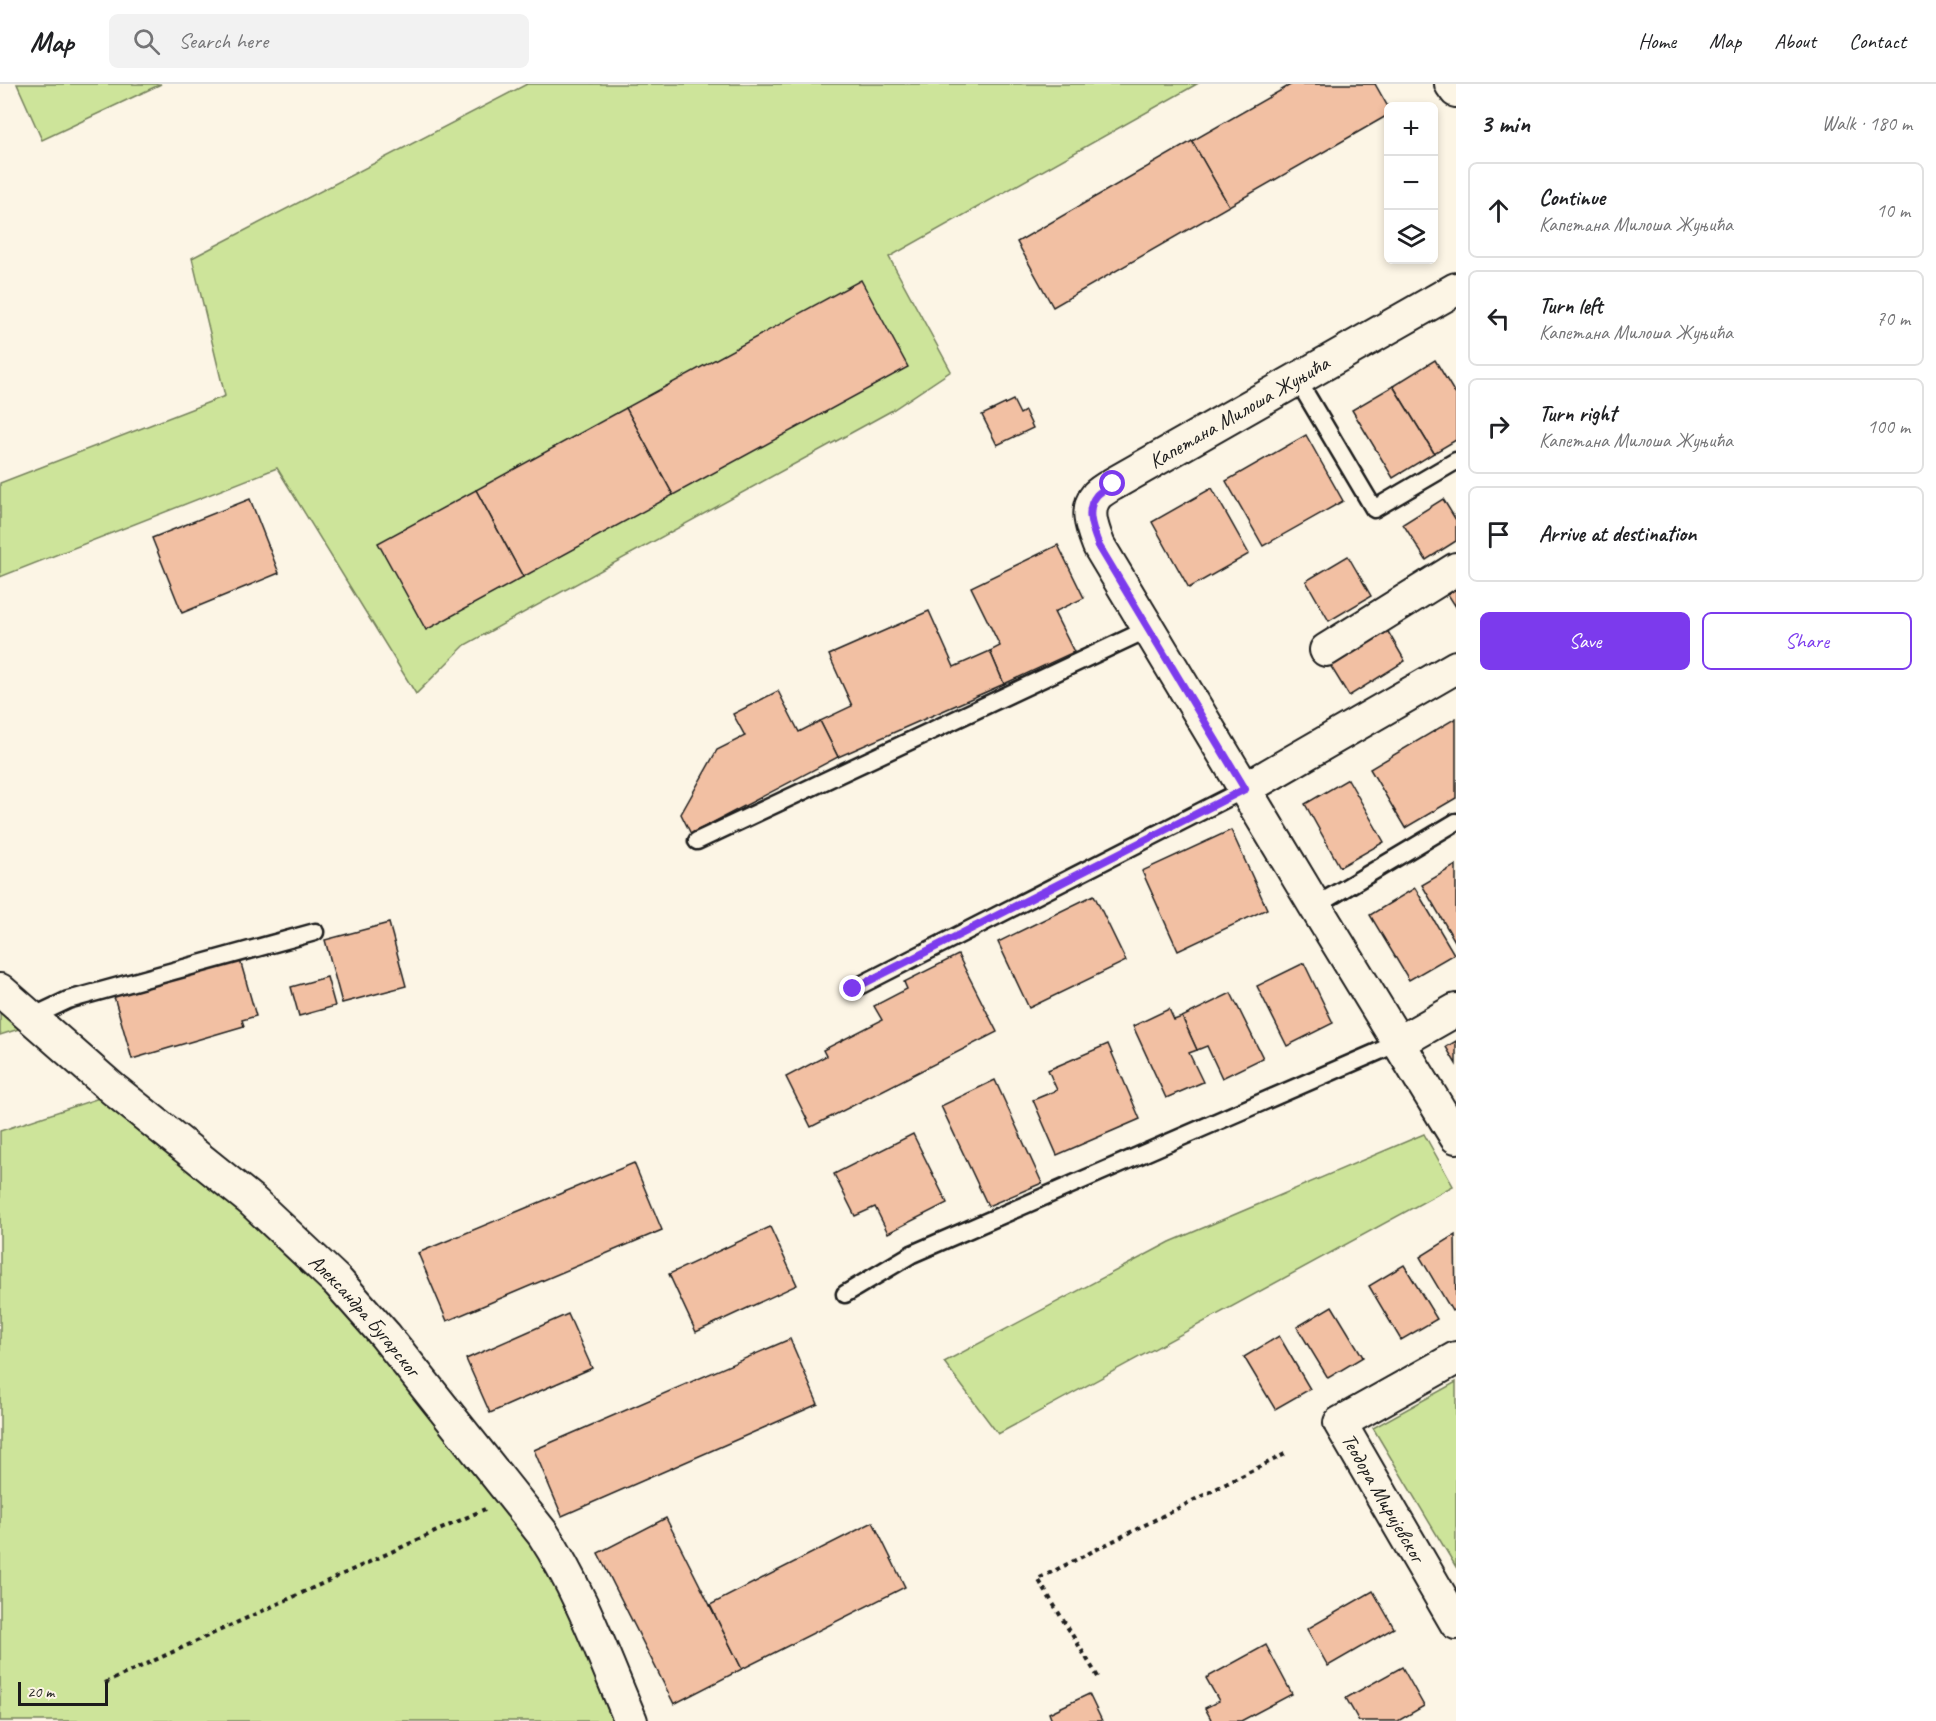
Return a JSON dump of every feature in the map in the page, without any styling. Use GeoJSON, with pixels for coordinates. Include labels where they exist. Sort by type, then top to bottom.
{"type":"FeatureCollection","features":[{"type":"Feature","properties":{"kind":"street"},"geometry":{"type":"LineString","coordinates":[[1451,84],[1456,91]]}},
{"type":"Feature","properties":{"kind":"street","name":"Капетана Милоша Жуњића"},"geometry":{"type":"LineString","coordinates":[[1398,1043],[1099,546],[1091,527],[1090,513],[1096,496],[1113,484],[1456,289]]}},
{"type":"Feature","properties":{"kind":"street"},"geometry":{"type":"LineString","coordinates":[[1326,650],[1456,569]]}},
{"type":"Feature","properties":{"kind":"street"},"geometry":{"type":"LineString","coordinates":[[1245,789],[1456,667]]}},
{"type":"Feature","properties":{"kind":"street","name":"Александра Бугарског"},"geometry":{"type":"LineString","coordinates":[[0,990],[113,1089],[250,1200],[338,1282],[385,1335],[543,1534],[572,1584],[631,1721]]}},
{"type":"Feature","properties":{"kind":"street"},"geometry":{"type":"LineString","coordinates":[[1456,1010],[1398,1043],[1456,1137]]}},
{"type":"Feature","properties":{"kind":"street","name":"Теодора Миријевског"},"geometry":{"type":"LineString","coordinates":[[1456,1358],[1340,1423],[1456,1623]]}},
{"type":"Feature","properties":{"kind":"lane"},"geometry":{"type":"LineString","coordinates":[[1298,379],[1374,509],[1456,461]]}},
{"type":"Feature","properties":{"kind":"lane"},"geometry":{"type":"LineString","coordinates":[[697,841],[1148,629]]}},
{"type":"Feature","properties":{"kind":"lane"},"geometry":{"type":"LineString","coordinates":[[853,989],[1245,789]]}},
{"type":"Feature","properties":{"kind":"lane"},"geometry":{"type":"LineString","coordinates":[[1315,906],[1456,822]]}},
{"type":"Feature","properties":{"kind":"lane"},"geometry":{"type":"LineString","coordinates":[[32,1017],[68,1000],[315,932]]}},
{"type":"Feature","properties":{"kind":"lane"},"geometry":{"type":"LineString","coordinates":[[845,1294],[912,1254],[1398,1043]]}},
{"type":"Feature","properties":{"kind":"path"},"geometry":{"type":"LineString","coordinates":[[1098,1677],[1038,1579],[1287,1453]]}},
{"type":"Feature","properties":{"kind":"path"},"geometry":{"type":"LineString","coordinates":[[105,1683],[513,1496]]}},
{"type":"Feature","properties":{"kind":"green space"},"geometry":{"type":"Polygon","coordinates":[[[17,84],[161,84],[42,140],[17,84]]]}},
{"type":"Feature","properties":{"kind":"green space"},"geometry":{"type":"Polygon","coordinates":[[[527,84],[1197,84],[889,257],[951,371],[891,411],[465,645],[416,694],[277,468],[0,577],[0,483],[225,396],[192,258],[527,84]]]}},
{"type":"Feature","properties":{"kind":"green space"},"geometry":{"type":"Polygon","coordinates":[[[0,989],[38,1023],[0,1035],[0,989]]]}},
{"type":"Feature","properties":{"kind":"green space"},"geometry":{"type":"Polygon","coordinates":[[[117,1092],[278,1225],[543,1534],[631,1721],[0,1721],[0,1131],[117,1092]]]}},
{"type":"Feature","properties":{"kind":"green space"},"geometry":{"type":"Polygon","coordinates":[[[1424,1134],[1453,1186],[998,1434],[944,1362],[1170,1242],[1424,1134]]]}},
{"type":"Feature","properties":{"kind":"green space"},"geometry":{"type":"Polygon","coordinates":[[[1456,1382],[1456,1567],[1373,1428],[1456,1382]]]}},
{"type":"Feature","properties":{"kind":"building"},"geometry":{"type":"Polygon","coordinates":[[[1292,84],[1375,84],[1385,102],[1384,117],[1229,206],[1192,141],[1292,84]]]}},
{"type":"Feature","properties":{"kind":"building"},"geometry":{"type":"Polygon","coordinates":[[[1192,141],[1229,206],[1053,307],[1017,242],[1192,141]]]}},
{"type":"Feature","properties":{"kind":"building"},"geometry":{"type":"Polygon","coordinates":[[[861,280],[908,367],[673,495],[626,408],[861,280]]]}},
{"type":"Feature","properties":{"kind":"building"},"geometry":{"type":"Polygon","coordinates":[[[1435,360],[1456,395],[1456,440],[1434,453],[1393,386],[1435,360]]]}},
{"type":"Feature","properties":{"kind":"building"},"geometry":{"type":"Polygon","coordinates":[[[1393,386],[1434,453],[1393,478],[1352,410],[1393,386]]]}},
{"type":"Feature","properties":{"kind":"building"},"geometry":{"type":"Polygon","coordinates":[[[1013,400],[1020,414],[1025,411],[1033,428],[997,445],[982,415],[1013,400]]]}},
{"type":"Feature","properties":{"kind":"building"},"geometry":{"type":"Polygon","coordinates":[[[626,408],[673,495],[523,577],[476,490],[626,408]]]}},
{"type":"Feature","properties":{"kind":"building"},"geometry":{"type":"Polygon","coordinates":[[[1306,435],[1343,501],[1263,546],[1226,481],[1306,435]]]}},
{"type":"Feature","properties":{"kind":"building"},"geometry":{"type":"Polygon","coordinates":[[[1212,488],[1249,554],[1189,588],[1152,522],[1212,488]]]}},
{"type":"Feature","properties":{"kind":"building"},"geometry":{"type":"Polygon","coordinates":[[[476,490],[523,577],[426,630],[378,543],[476,490]]]}},
{"type":"Feature","properties":{"kind":"building"},"geometry":{"type":"Polygon","coordinates":[[[250,499],[279,573],[182,613],[152,538],[250,499]]]}},
{"type":"Feature","properties":{"kind":"building"},"geometry":{"type":"Polygon","coordinates":[[[1443,499],[1456,520],[1456,541],[1426,560],[1403,524],[1443,499]]]}},
{"type":"Feature","properties":{"kind":"building"},"geometry":{"type":"Polygon","coordinates":[[[1058,545],[1084,598],[1054,612],[1074,652],[1004,684],[990,651],[1000,646],[971,587],[1058,545]]]}},
{"type":"Feature","properties":{"kind":"building"},"geometry":{"type":"Polygon","coordinates":[[[1348,556],[1371,596],[1329,621],[1306,581],[1348,556]]]}},
{"type":"Feature","properties":{"kind":"building"},"geometry":{"type":"Polygon","coordinates":[[[1456,587],[1456,607],[1447,593],[1456,587]]]}},
{"type":"Feature","properties":{"kind":"building"},"geometry":{"type":"Polygon","coordinates":[[[929,611],[954,667],[990,651],[1004,684],[838,757],[820,721],[852,706],[829,655],[929,611]]]}},
{"type":"Feature","properties":{"kind":"building"},"geometry":{"type":"Polygon","coordinates":[[[1387,630],[1405,661],[1349,696],[1330,665],[1387,630]]]}},
{"type":"Feature","properties":{"kind":"building"},"geometry":{"type":"Polygon","coordinates":[[[778,691],[799,732],[820,721],[838,757],[691,834],[681,814],[717,750],[745,736],[733,714],[778,691]]]}},
{"type":"Feature","properties":{"kind":"building"},"geometry":{"type":"Polygon","coordinates":[[[1456,718],[1456,798],[1405,828],[1370,769],[1456,718]]]}},
{"type":"Feature","properties":{"kind":"building"},"geometry":{"type":"Polygon","coordinates":[[[1348,779],[1384,842],[1340,867],[1305,804],[1348,779]]]}},
{"type":"Feature","properties":{"kind":"building"},"geometry":{"type":"Polygon","coordinates":[[[1231,830],[1267,909],[1178,951],[1142,871],[1231,830]]]}},
{"type":"Feature","properties":{"kind":"building"},"geometry":{"type":"Polygon","coordinates":[[[1456,865],[1456,943],[1422,885],[1456,865]]]}},
{"type":"Feature","properties":{"kind":"building"},"geometry":{"type":"Polygon","coordinates":[[[1415,888],[1454,954],[1409,980],[1370,915],[1415,888]]]}},
{"type":"Feature","properties":{"kind":"building"},"geometry":{"type":"Polygon","coordinates":[[[1094,895],[1126,961],[1029,1008],[998,942],[1094,895]]]}},
{"type":"Feature","properties":{"kind":"building"},"geometry":{"type":"Polygon","coordinates":[[[389,923],[406,986],[342,1003],[325,940],[389,923]]]}},
{"type":"Feature","properties":{"kind":"building"},"geometry":{"type":"Polygon","coordinates":[[[958,955],[997,1032],[811,1127],[786,1077],[826,1056],[823,1050],[882,1020],[874,1006],[907,989],[904,982],[958,955]]]}},
{"type":"Feature","properties":{"kind":"building"},"geometry":{"type":"Polygon","coordinates":[[[240,960],[256,1016],[242,1020],[244,1026],[132,1059],[113,993],[240,960]]]}},
{"type":"Feature","properties":{"kind":"building"},"geometry":{"type":"Polygon","coordinates":[[[1304,963],[1333,1023],[1287,1046],[1257,986],[1304,963]]]}},
{"type":"Feature","properties":{"kind":"building"},"geometry":{"type":"Polygon","coordinates":[[[327,977],[335,1006],[299,1016],[291,987],[327,977]]]}},
{"type":"Feature","properties":{"kind":"building"},"geometry":{"type":"Polygon","coordinates":[[[1231,993],[1263,1058],[1222,1078],[1207,1046],[1197,1050],[1182,1017],[1231,993]]]}},
{"type":"Feature","properties":{"kind":"building"},"geometry":{"type":"Polygon","coordinates":[[[1169,1009],[1174,1020],[1182,1017],[1197,1050],[1189,1053],[1203,1082],[1166,1098],[1133,1026],[1169,1009]]]}},
{"type":"Feature","properties":{"kind":"building"},"geometry":{"type":"Polygon","coordinates":[[[1456,1041],[1456,1064],[1446,1047],[1456,1041]]]}},
{"type":"Feature","properties":{"kind":"building"},"geometry":{"type":"Polygon","coordinates":[[[1108,1044],[1140,1119],[1057,1155],[1033,1100],[1057,1090],[1048,1070],[1108,1044]]]}},
{"type":"Feature","properties":{"kind":"building"},"geometry":{"type":"Polygon","coordinates":[[[995,1080],[1042,1183],[988,1206],[941,1106],[995,1080]]]}},
{"type":"Feature","properties":{"kind":"building"},"geometry":{"type":"Polygon","coordinates":[[[913,1134],[947,1203],[888,1233],[875,1207],[855,1216],[834,1174],[913,1134]]]}},
{"type":"Feature","properties":{"kind":"building"},"geometry":{"type":"Polygon","coordinates":[[[634,1163],[662,1230],[447,1321],[418,1253],[634,1163]]]}},
{"type":"Feature","properties":{"kind":"building"},"geometry":{"type":"Polygon","coordinates":[[[770,1227],[797,1285],[696,1332],[669,1274],[770,1227]]]}},
{"type":"Feature","properties":{"kind":"building"},"geometry":{"type":"Polygon","coordinates":[[[1455,1235],[1456,1308],[1452,1311],[1420,1257],[1455,1235]]]}},
{"type":"Feature","properties":{"kind":"building"},"geometry":{"type":"Polygon","coordinates":[[[1404,1265],[1437,1319],[1401,1340],[1369,1286],[1404,1265]]]}},
{"type":"Feature","properties":{"kind":"building"},"geometry":{"type":"Polygon","coordinates":[[[1332,1306],[1363,1357],[1328,1378],[1297,1327],[1332,1306]]]}},
{"type":"Feature","properties":{"kind":"building"},"geometry":{"type":"Polygon","coordinates":[[[568,1314],[592,1368],[490,1413],[466,1359],[568,1314]]]}},
{"type":"Feature","properties":{"kind":"building"},"geometry":{"type":"Polygon","coordinates":[[[1279,1336],[1310,1389],[1275,1409],[1244,1357],[1279,1336]]]}},
{"type":"Feature","properties":{"kind":"building"},"geometry":{"type":"Polygon","coordinates":[[[790,1339],[818,1404],[562,1516],[534,1450],[790,1339]]]}},
{"type":"Feature","properties":{"kind":"building"},"geometry":{"type":"Polygon","coordinates":[[[666,1518],[742,1669],[674,1704],[598,1553],[666,1518]]]}},
{"type":"Feature","properties":{"kind":"building"},"geometry":{"type":"Polygon","coordinates":[[[873,1522],[905,1587],[742,1669],[710,1605],[873,1522]]]}},
{"type":"Feature","properties":{"kind":"building"},"geometry":{"type":"Polygon","coordinates":[[[1373,1591],[1394,1628],[1328,1666],[1307,1629],[1373,1591]]]}},
{"type":"Feature","properties":{"kind":"building"},"geometry":{"type":"Polygon","coordinates":[[[1266,1645],[1292,1694],[1241,1721],[1212,1721],[1205,1708],[1219,1701],[1206,1678],[1266,1645]]]}},
{"type":"Feature","properties":{"kind":"building"},"geometry":{"type":"Polygon","coordinates":[[[1402,1667],[1424,1706],[1398,1721],[1359,1721],[1346,1698],[1402,1667]]]}},
{"type":"Feature","properties":{"kind":"building"},"geometry":{"type":"Polygon","coordinates":[[[1089,1694],[1102,1721],[1052,1721],[1049,1713],[1089,1694]]]}},
{"type":"Feature","properties":{"kind":"route"},"geometry":{"type":"LineString","coordinates":[[853,989],[1245,789],[1099,546],[1091,527],[1090,513],[1096,496],[1113,484]]}}]}
